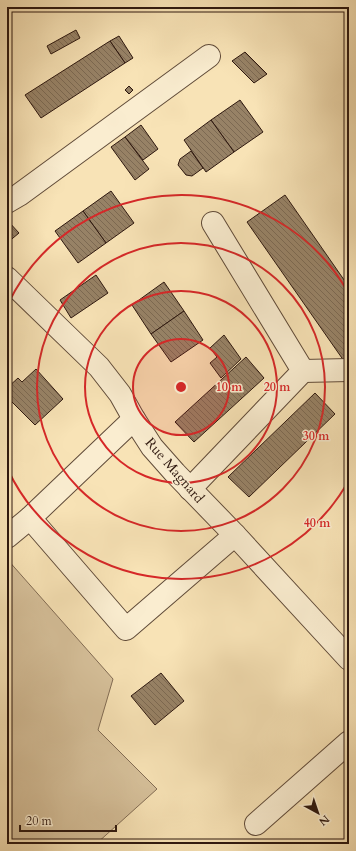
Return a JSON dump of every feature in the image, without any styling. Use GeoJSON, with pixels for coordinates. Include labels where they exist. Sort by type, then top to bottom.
{"type":"FeatureCollection","features":[{"type":"Feature","properties":{"kind":"street"},"geometry":{"type":"LineString","coordinates":[[7,202],[19,195],[209,56]]}},
{"type":"Feature","properties":{"kind":"street"},"geometry":{"type":"LineString","coordinates":[[213,223],[304,371]]}},
{"type":"Feature","properties":{"kind":"street","name":"Rue Magnard"},"geometry":{"type":"LineString","coordinates":[[7,278],[99,367],[120,394],[152,447],[349,659]]}},
{"type":"Feature","properties":{"kind":"street"},"geometry":{"type":"LineString","coordinates":[[190,489],[304,371],[349,370]]}},
{"type":"Feature","properties":{"kind":"street"},"geometry":{"type":"LineString","coordinates":[[7,538],[134,419]]}},
{"type":"Feature","properties":{"kind":"street"},"geometry":{"type":"LineString","coordinates":[[30,518],[126,630],[235,535]]}},
{"type":"Feature","properties":{"kind":"street"},"geometry":{"type":"LineString","coordinates":[[256,824],[349,742]]}},
{"type":"Feature","properties":{"kind":"shaded area"},"geometry":{"type":"Polygon","coordinates":[[[7,559],[113,679],[98,730],[157,789],[96,844],[7,844],[7,559]]]}},
{"type":"Feature","properties":{"kind":"building"},"geometry":{"type":"Polygon","coordinates":[[[76,30],[80,38],[51,54],[47,46],[76,30]]]}},
{"type":"Feature","properties":{"kind":"building"},"geometry":{"type":"Polygon","coordinates":[[[119,36],[133,58],[125,63],[110,41],[119,36]]]}},
{"type":"Feature","properties":{"kind":"building"},"geometry":{"type":"Polygon","coordinates":[[[110,41],[125,63],[41,118],[25,95],[110,41]]]}},
{"type":"Feature","properties":{"kind":"building"},"geometry":{"type":"Polygon","coordinates":[[[245,52],[267,74],[254,83],[232,61],[245,52]]]}},
{"type":"Feature","properties":{"kind":"building"},"geometry":{"type":"Polygon","coordinates":[[[129,86],[133,90],[129,94],[125,90],[129,86]]]}},
{"type":"Feature","properties":{"kind":"building"},"geometry":{"type":"Polygon","coordinates":[[[240,100],[263,132],[234,152],[211,120],[240,100]]]}},
{"type":"Feature","properties":{"kind":"building"},"geometry":{"type":"Polygon","coordinates":[[[211,120],[234,152],[206,172],[184,140],[211,120]]]}},
{"type":"Feature","properties":{"kind":"building"},"geometry":{"type":"Polygon","coordinates":[[[141,125],[158,149],[143,160],[125,137],[141,125]]]}},
{"type":"Feature","properties":{"kind":"building"},"geometry":{"type":"Polygon","coordinates":[[[125,137],[149,169],[135,180],[111,147],[125,137]]]}},
{"type":"Feature","properties":{"kind":"building"},"geometry":{"type":"Polygon","coordinates":[[[191,151],[203,168],[192,176],[186,175],[178,165],[180,159],[191,151]]]}},
{"type":"Feature","properties":{"kind":"building"},"geometry":{"type":"Polygon","coordinates":[[[111,191],[134,223],[106,243],[83,211],[111,191]]]}},
{"type":"Feature","properties":{"kind":"building"},"geometry":{"type":"Polygon","coordinates":[[[285,195],[349,287],[349,358],[344,361],[247,222],[285,195]]]}},
{"type":"Feature","properties":{"kind":"building"},"geometry":{"type":"Polygon","coordinates":[[[83,211],[106,243],[78,263],[55,231],[83,211]]]}},
{"type":"Feature","properties":{"kind":"building"},"geometry":{"type":"Polygon","coordinates":[[[8,221],[19,233],[7,243],[7,222],[8,221]]]}},
{"type":"Feature","properties":{"kind":"building"},"geometry":{"type":"Polygon","coordinates":[[[96,275],[108,293],[71,318],[60,300],[96,275]]]}},
{"type":"Feature","properties":{"kind":"building"},"geometry":{"type":"Polygon","coordinates":[[[164,282],[184,311],[151,334],[132,305],[164,282]]]}},
{"type":"Feature","properties":{"kind":"building"},"geometry":{"type":"Polygon","coordinates":[[[184,311],[203,340],[171,362],[151,334],[184,311]]]}},
{"type":"Feature","properties":{"kind":"building"},"geometry":{"type":"Polygon","coordinates":[[[224,335],[241,359],[221,378],[210,363],[217,357],[210,348],[224,335]]]}},
{"type":"Feature","properties":{"kind":"building"},"geometry":{"type":"Polygon","coordinates":[[[246,357],[264,378],[194,442],[175,422],[246,357]]]}},
{"type":"Feature","properties":{"kind":"building"},"geometry":{"type":"Polygon","coordinates":[[[36,369],[63,399],[35,425],[7,397],[7,388],[18,378],[22,382],[36,369]]]}},
{"type":"Feature","properties":{"kind":"building"},"geometry":{"type":"Polygon","coordinates":[[[315,393],[335,414],[249,497],[228,477],[315,393]]]}},
{"type":"Feature","properties":{"kind":"building"},"geometry":{"type":"Polygon","coordinates":[[[161,673],[184,701],[155,725],[131,696],[161,673]]]}}]}
